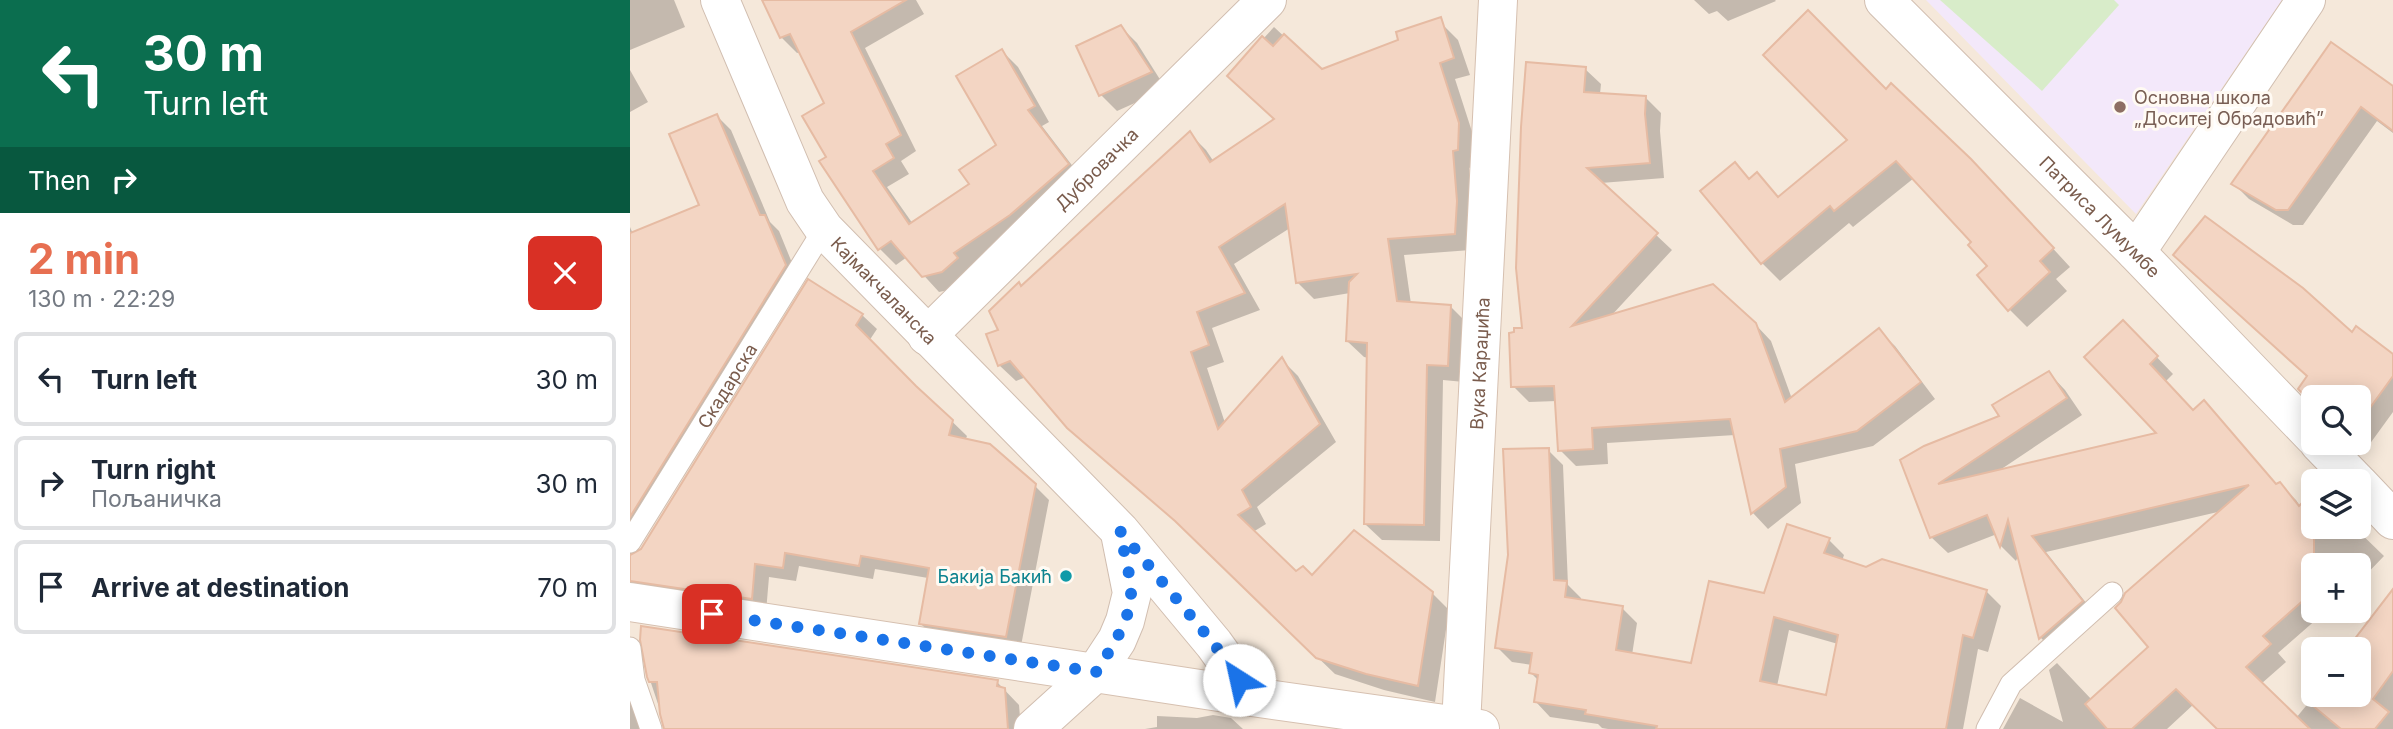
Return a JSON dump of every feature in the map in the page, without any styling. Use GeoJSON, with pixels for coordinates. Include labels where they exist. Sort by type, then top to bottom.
{"type":"FeatureCollection","features":[{"type":"Feature","properties":{"kind":"street","name":"Кајмакчаланска"},"geometry":{"type":"LineString","coordinates":[[720,0],[805,201],[824,229],[1120,531],[1214,644],[1252,697]]}},
{"type":"Feature","properties":{"kind":"street","name":"Дубровачка"},"geometry":{"type":"LineString","coordinates":[[927,336],[1267,0]]}},
{"type":"Feature","properties":{"kind":"street","name":"Вука Караџића"},"geometry":{"type":"LineString","coordinates":[[1467,728],[1498,0]]}},
{"type":"Feature","properties":{"kind":"street","name":"Патриса Лумумбе"},"geometry":{"type":"LineString","coordinates":[[1884,0],[2136,252],[2301,423]]}},
{"type":"Feature","properties":{"kind":"street"},"geometry":{"type":"LineString","coordinates":[[2136,252],[2305,0]]}},
{"type":"Feature","properties":{"kind":"street"},"geometry":{"type":"LineString","coordinates":[[2331,455],[2344,469]]}},
{"type":"Feature","properties":{"kind":"street"},"geometry":{"type":"LineString","coordinates":[[2371,497],[2393,520]]}},
{"type":"Feature","properties":{"kind":"street"},"geometry":{"type":"LineString","coordinates":[[1033,729],[1096,672],[1125,621],[1132,593],[1120,531]]}},
{"type":"Feature","properties":{"kind":"street"},"geometry":{"type":"LineString","coordinates":[[630,602],[1467,728]]}},
{"type":"Feature","properties":{"kind":"lane","name":"Скадарска"},"geometry":{"type":"LineString","coordinates":[[630,542],[824,229]]}},
{"type":"Feature","properties":{"kind":"lane"},"geometry":{"type":"LineString","coordinates":[[1987,729],[2011,684],[2112,593]]}},
{"type":"Feature","properties":{"kind":"lane"},"geometry":{"type":"LineString","coordinates":[[630,648],[634,680],[651,729]]}},
{"type":"Feature","properties":{"kind":"shaded area"},"geometry":{"type":"Polygon","coordinates":[[[630,0],[2393,0],[2393,729],[630,729],[630,0]]]}},
{"type":"Feature","properties":{"kind":"shaded area","name":"Основна школа „Доситеј Обрадовић”"},"geometry":{"type":"Polygon","coordinates":[[[1926,0],[2282,0],[2136,214],[1926,0]]]}},
{"type":"Feature","properties":{"kind":"green space"},"geometry":{"type":"Polygon","coordinates":[[[1940,0],[2114,0],[2119,5],[2042,91],[1940,0]]]}},
{"type":"Feature","properties":{"kind":"building"},"geometry":{"type":"Polygon","coordinates":[[[762,0],[906,0],[851,32],[901,135],[886,144],[894,158],[873,171],[909,224],[969,184],[959,170],[996,145],[956,76],[1002,49],[1035,106],[1028,110],[1069,164],[1010,215],[954,253],[958,258],[942,272],[922,277],[891,241],[878,250],[819,161],[826,157],[802,116],[824,103],[790,34],[780,38],[762,0]]]}},
{"type":"Feature","properties":{"kind":"building"},"geometry":{"type":"Polygon","coordinates":[[[1808,10],[1886,89],[1891,83],[1971,159],[2054,248],[2040,261],[2050,272],[2008,311],[1977,275],[1987,266],[1968,245],[1971,242],[1896,161],[1834,211],[1830,206],[1761,264],[1700,191],[1735,162],[1749,179],[1757,172],[1778,197],[1847,140],[1763,55],[1808,10]]]}},
{"type":"Feature","properties":{"kind":"building"},"geometry":{"type":"Polygon","coordinates":[[[1441,17],[1454,58],[1440,63],[1459,123],[1458,150],[1453,151],[1457,201],[1455,234],[1388,239],[1397,301],[1451,305],[1448,366],[1427,365],[1424,525],[1364,524],[1367,343],[1346,341],[1349,282],[1357,274],[1296,283],[1285,204],[1219,247],[1245,293],[1197,312],[1209,345],[1191,352],[1218,429],[1282,357],[1320,424],[1242,490],[1251,507],[1238,515],[1296,571],[1303,566],[1312,575],[1354,530],[1433,592],[1418,686],[1366,674],[1316,658],[1175,521],[1067,428],[1010,361],[998,366],[986,334],[998,330],[989,311],[1019,282],[1021,286],[1190,131],[1210,162],[1274,119],[1227,76],[1262,36],[1273,46],[1284,34],[1322,69],[1398,40],[1396,32],[1441,17]]]}},
{"type":"Feature","properties":{"kind":"building"},"geometry":{"type":"Polygon","coordinates":[[[1121,25],[1152,72],[1099,96],[1076,46],[1121,25]]]}},
{"type":"Feature","properties":{"kind":"building"},"geometry":{"type":"Polygon","coordinates":[[[2331,42],[2393,86],[2393,131],[2361,107],[2288,210],[2276,210],[2231,184],[2331,42]]]}},
{"type":"Feature","properties":{"kind":"building"},"geometry":{"type":"Polygon","coordinates":[[[1526,62],[1586,67],[1584,92],[1646,96],[1650,163],[1587,168],[1658,233],[1572,326],[1713,284],[1756,323],[1785,402],[1879,328],[1921,382],[1857,431],[1780,449],[1786,487],[1751,514],[1730,419],[1592,428],[1593,449],[1558,451],[1554,386],[1511,387],[1509,333],[1514,332],[1514,328],[1522,328],[1516,268],[1526,62]]]}},
{"type":"Feature","properties":{"kind":"building"},"geometry":{"type":"Polygon","coordinates":[[[717,114],[760,215],[765,215],[786,265],[630,517],[630,233],[699,205],[669,134],[717,114]]]}},
{"type":"Feature","properties":{"kind":"building"},"geometry":{"type":"Polygon","coordinates":[[[2205,216],[2303,288],[2352,332],[2356,326],[2393,354],[2393,376],[2371,406],[2371,385],[2301,385],[2301,392],[2298,389],[2307,376],[2173,255],[2205,216]]]}},
{"type":"Feature","properties":{"kind":"building"},"geometry":{"type":"Polygon","coordinates":[[[808,279],[863,314],[856,325],[953,420],[949,435],[990,444],[1036,484],[1006,637],[919,624],[929,568],[861,556],[859,566],[785,553],[783,568],[755,564],[752,599],[630,581],[630,555],[641,549],[808,279]]]}},
{"type":"Feature","properties":{"kind":"building"},"geometry":{"type":"Polygon","coordinates":[[[2123,320],[2158,356],[2150,364],[2193,410],[2204,400],[2276,484],[2280,482],[2299,506],[2301,504],[2301,539],[2314,539],[2314,553],[2301,553],[2301,602],[2263,636],[2271,644],[2246,667],[2310,729],[2217,729],[2176,689],[2132,729],[2107,729],[2085,704],[2148,647],[2115,608],[2125,593],[2249,485],[2032,536],[2083,601],[2039,639],[2008,520],[2000,547],[1987,515],[1930,538],[1900,460],[1924,446],[1999,416],[1992,405],[2049,371],[2067,398],[1938,484],[2156,433],[2084,357],[2123,320]]]}},
{"type":"Feature","properties":{"kind":"building"},"geometry":{"type":"Polygon","coordinates":[[[1549,448],[1554,580],[1567,581],[1565,597],[1623,606],[1616,650],[1691,663],[1709,581],[1764,593],[1787,524],[1830,538],[1824,553],[1866,567],[1882,559],[1987,590],[1973,638],[1963,635],[1946,729],[1656,729],[1657,726],[1585,714],[1586,710],[1534,702],[1538,675],[1529,673],[1532,653],[1495,648],[1508,555],[1503,449],[1549,448]],[[1774,617],[1760,681],[1826,695],[1838,635],[1774,617]]]}},
{"type":"Feature","properties":{"kind":"building"},"geometry":{"type":"Polygon","coordinates":[[[2393,589],[2393,671],[2373,699],[2389,712],[2375,729],[2341,729],[2314,707],[2371,707],[2371,637],[2356,637],[2367,623],[2371,623],[2371,618],[2393,589]]]}},
{"type":"Feature","properties":{"kind":"building"},"geometry":{"type":"Polygon","coordinates":[[[641,626],[998,680],[997,686],[1005,688],[1008,729],[664,729],[657,682],[649,682],[647,677],[640,640],[641,626]]]}},
{"type":"Feature","properties":{"kind":"place","name":"Основна школа „Доситеј Обрадовић”"},"geometry":{"type":"Point","coordinates":[2120,107]}},
{"type":"Feature","properties":{"kind":"place","name":"Бакија Бакић"},"geometry":{"type":"Point","coordinates":[1066,576]}},
{"type":"Feature","properties":{"kind":"route"},"geometry":{"type":"LineString","coordinates":[[712,614],[1096,672],[1117,639],[1132,593],[1120,531],[1214,644],[1239,680]]}}]}
